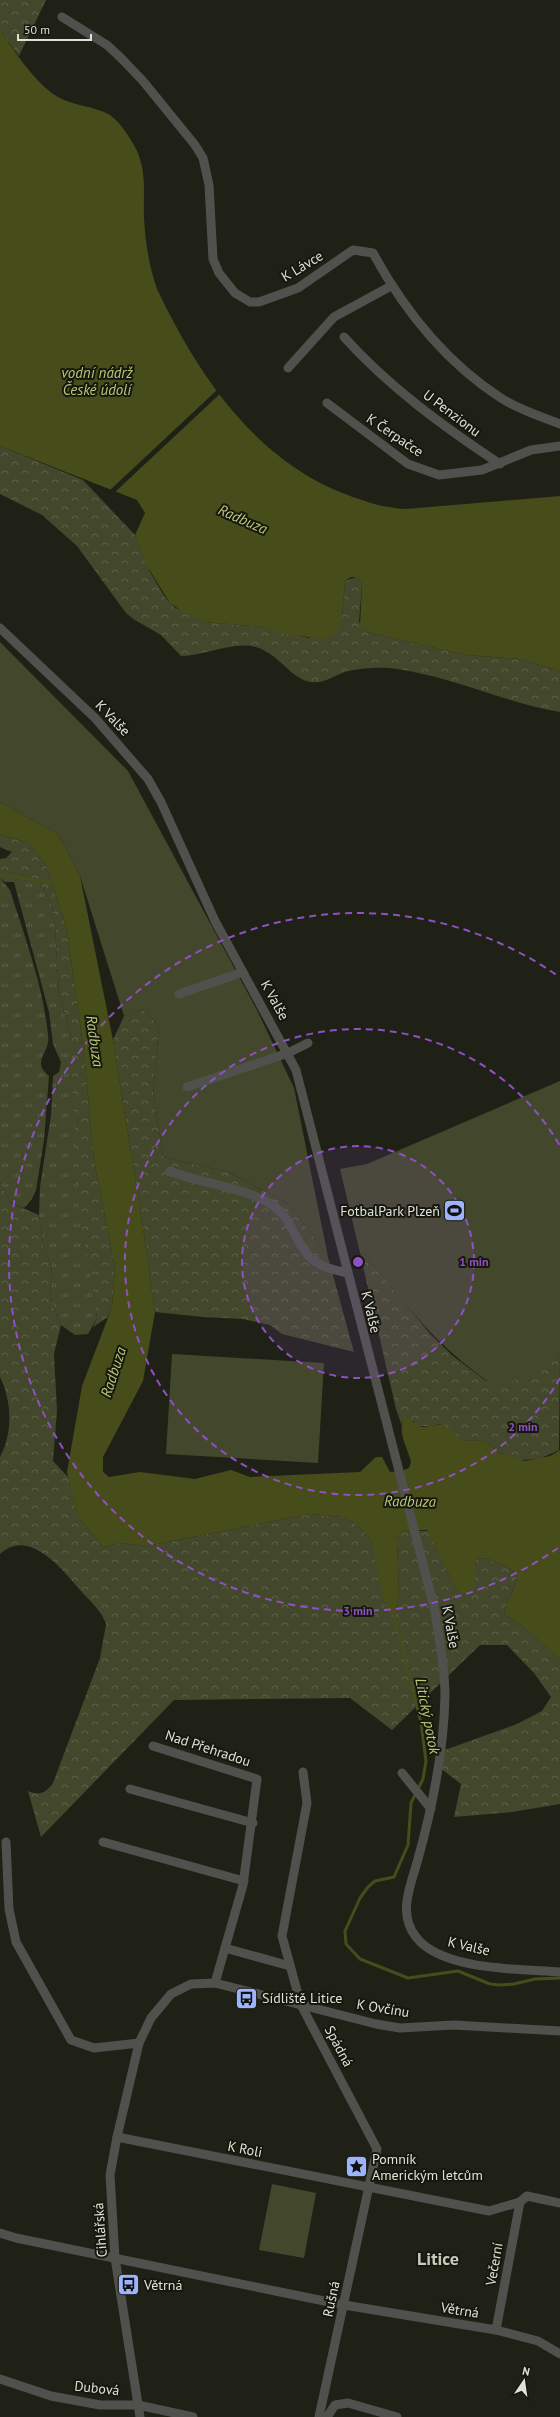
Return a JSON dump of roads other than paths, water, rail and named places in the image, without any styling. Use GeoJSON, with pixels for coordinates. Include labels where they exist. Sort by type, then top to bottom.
{"type":"FeatureCollection","features":[{"type":"Feature","properties":{"kind":"street","name":"K Lávce"},"geometry":{"type":"LineString","coordinates":[[62,17],[107,45],[120,57],[144,81],[195,145],[203,158],[209,185],[213,259],[219,273],[236,293],[250,302],[259,302],[298,288],[353,250],[373,253],[391,286],[438,345],[468,374],[502,399],[560,424]]}},
{"type":"Feature","properties":{"kind":"street"},"geometry":{"type":"LineString","coordinates":[[288,368],[334,317],[391,286]]}},
{"type":"Feature","properties":{"kind":"street","name":"U Penzionu"},"geometry":{"type":"LineString","coordinates":[[344,337],[416,404],[500,464]]}},
{"type":"Feature","properties":{"kind":"street","name":"K Čerpačce"},"geometry":{"type":"LineString","coordinates":[[327,403],[390,452],[414,468],[439,475],[451,475],[482,470],[500,464]]}},
{"type":"Feature","properties":{"kind":"street"},"geometry":{"type":"LineString","coordinates":[[500,464],[531,450],[560,446]]}},
{"type":"Feature","properties":{"kind":"street","name":"K Valše"},"geometry":{"type":"LineString","coordinates":[[0,628],[95,718],[148,779],[161,802],[215,921],[296,1070],[435,1611],[442,1654],[445,1694],[442,1751],[431,1809],[408,1893],[406,1918],[416,1937],[440,1955],[464,1962],[560,1972]]}},
{"type":"Feature","properties":{"kind":"street"},"geometry":{"type":"LineString","coordinates":[[179,994],[243,972]]}},
{"type":"Feature","properties":{"kind":"street"},"geometry":{"type":"LineString","coordinates":[[186,1087],[288,1053],[308,1043]]}},
{"type":"Feature","properties":{"kind":"street"},"geometry":{"type":"LineString","coordinates":[[170,1171],[199,1182],[240,1192],[268,1203],[282,1213],[293,1228],[301,1247],[312,1259],[347,1273]]}},
{"type":"Feature","properties":{"kind":"street","name":"Nad Přehradou"},"geometry":{"type":"LineString","coordinates":[[153,1746],[257,1779],[253,1823],[244,1880],[215,1983]]}},
{"type":"Feature","properties":{"kind":"street","name":"Spádná"},"geometry":{"type":"LineString","coordinates":[[303,1772],[308,1803],[282,1936],[301,2005],[376,2149],[368,2187]]}},
{"type":"Feature","properties":{"kind":"street"},"geometry":{"type":"LineString","coordinates":[[402,1773],[431,1809]]}},
{"type":"Feature","properties":{"kind":"street"},"geometry":{"type":"LineString","coordinates":[[130,1788],[253,1823]]}},
{"type":"Feature","properties":{"kind":"street"},"geometry":{"type":"LineString","coordinates":[[6,1842],[9,1909],[16,1942],[71,2040],[94,2048],[139,2043]]}},
{"type":"Feature","properties":{"kind":"street"},"geometry":{"type":"LineString","coordinates":[[103,1842],[244,1880]]}},
{"type":"Feature","properties":{"kind":"street"},"geometry":{"type":"LineString","coordinates":[[225,1948],[290,1966]]}},
{"type":"Feature","properties":{"kind":"street","name":"K Ovčínu"},"geometry":{"type":"LineString","coordinates":[[139,2043],[151,2018],[171,1994],[192,1984],[215,1983],[400,2028],[454,2025],[560,2031]]}},
{"type":"Feature","properties":{"kind":"street","name":"Cihlářská"},"geometry":{"type":"LineString","coordinates":[[139,2043],[110,2175],[115,2258],[140,2417]]}},
{"type":"Feature","properties":{"kind":"street","name":"K Roli"},"geometry":{"type":"LineString","coordinates":[[117,2138],[489,2211],[520,2202],[527,2196],[560,2203]]}},
{"type":"Feature","properties":{"kind":"street","name":"Rušná"},"geometry":{"type":"LineString","coordinates":[[319,2417],[368,2187]]}},
{"type":"Feature","properties":{"kind":"street","name":"Večerní"},"geometry":{"type":"LineString","coordinates":[[496,2330],[520,2202]]}},
{"type":"Feature","properties":{"kind":"street","name":"Větrná"},"geometry":{"type":"LineString","coordinates":[[0,2233],[344,2305],[496,2330],[538,2341],[560,2354]]}},
{"type":"Feature","properties":{"kind":"street","name":"Dubová"},"geometry":{"type":"LineString","coordinates":[[0,2379],[51,2396],[100,2405],[138,2405],[193,2417]]}},
{"type":"Feature","properties":{"kind":"street"},"geometry":{"type":"LineString","coordinates":[[327,2417],[335,2405],[348,2403],[397,2417]]}},
{"type":"Feature","properties":{"kind":"water","name":"vodní nádrž České údolí"},"geometry":{"type":"Polygon","coordinates":[[[0,31],[24,64],[45,88],[59,98],[104,112],[119,124],[127,135],[137,151],[142,168],[146,244],[157,289],[190,352],[210,382],[232,410],[256,436],[283,459],[312,479],[345,494],[368,502],[390,507],[406,509],[560,496],[560,671],[519,659],[466,655],[367,632],[360,626],[362,583],[356,577],[351,577],[345,581],[342,618],[335,634],[324,639],[285,634],[261,627],[206,622],[186,614],[170,603],[147,566],[135,535],[145,513],[137,500],[0,446],[0,31]]]}},
{"type":"Feature","properties":{"kind":"water","name":"Radbuza"},"geometry":{"type":"Polygon","coordinates":[[[0,802],[58,834],[80,876],[113,1040],[142,1221],[155,1312],[143,1381],[103,1457],[103,1472],[109,1477],[140,1472],[195,1479],[231,1470],[250,1477],[360,1472],[376,1457],[382,1457],[390,1472],[401,1471],[409,1468],[411,1462],[402,1435],[402,1424],[404,1419],[408,1418],[422,1427],[443,1424],[464,1441],[482,1440],[502,1454],[525,1461],[550,1456],[560,1450],[560,1659],[522,1626],[504,1614],[507,1603],[516,1584],[517,1573],[486,1558],[476,1559],[474,1587],[466,1595],[457,1591],[427,1530],[404,1531],[397,1538],[399,1594],[395,1617],[386,1608],[371,1540],[356,1524],[343,1517],[309,1514],[147,1546],[119,1543],[103,1547],[78,1517],[67,1472],[82,1386],[112,1307],[115,1267],[94,1161],[84,1052],[67,930],[47,867],[29,843],[0,834],[0,802]]]}},
{"type":"Feature","properties":{"kind":"waterway"},"geometry":{"type":"LineString","coordinates":[[0,875],[56,883]]}},
{"type":"Feature","properties":{"kind":"waterway","name":"Litický potok"},"geometry":{"type":"LineString","coordinates":[[394,1614],[421,1723],[426,1761],[423,1779],[411,1803],[408,1845],[394,1877],[375,1881],[368,1887],[360,1898],[345,1931],[346,1944],[360,1959],[408,1978],[458,1971],[490,1984],[499,1985],[514,1984],[535,1979],[560,1978]]}},
{"type":"Feature","properties":{"kind":"place","name":"FotbalPark Plzeň"},"geometry":{"type":"Point","coordinates":[455,1211]}},
{"type":"Feature","properties":{"kind":"place","name":"Sídliště Litice"},"geometry":{"type":"Point","coordinates":[247,1998]}},
{"type":"Feature","properties":{"kind":"place","name":"Pomník Americkým letcům"},"geometry":{"type":"Point","coordinates":[357,2167]}},
{"type":"Feature","properties":{"kind":"place","name":"Větrná"},"geometry":{"type":"Point","coordinates":[129,2285]}},
{"type":"Feature","properties":{"kind":"district","name":"Litice"},"geometry":{"type":"Point","coordinates":[438,2258]}}]}
